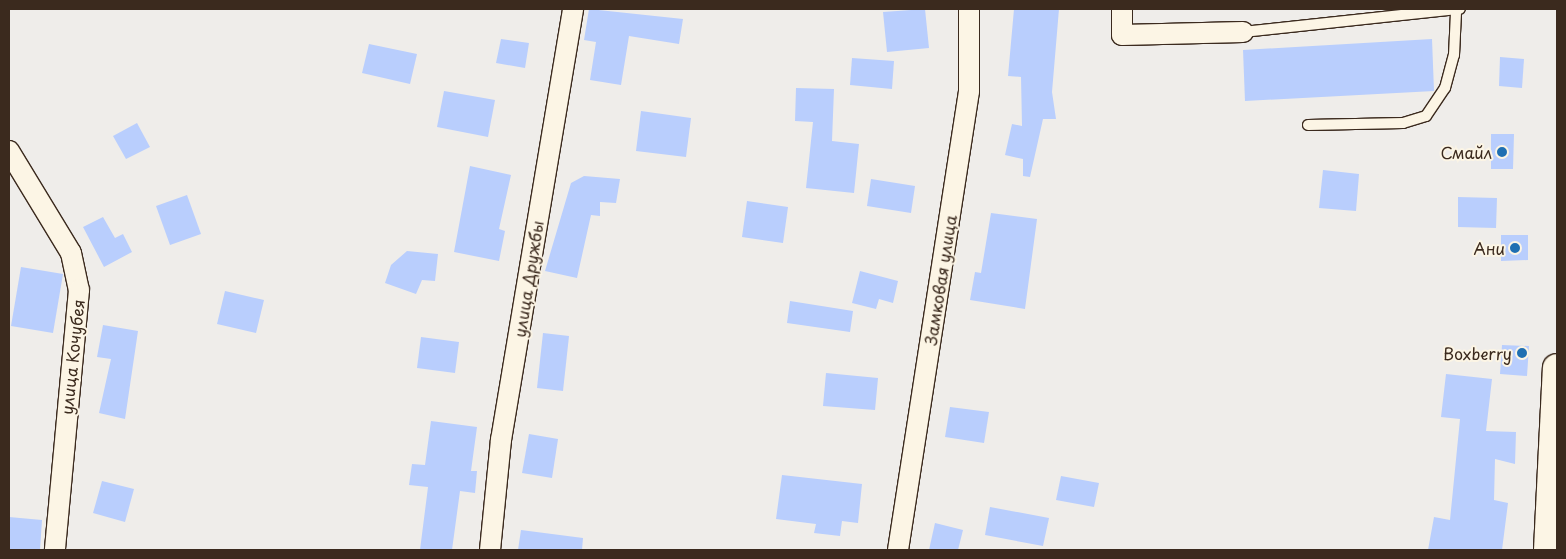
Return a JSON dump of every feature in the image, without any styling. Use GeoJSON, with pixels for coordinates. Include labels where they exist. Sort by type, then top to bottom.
{"type":"FeatureCollection","features":[{"type":"Feature","properties":{"kind":"main road"},"geometry":{"type":"LineString","coordinates":[[1548,550],[1554,520],[1557,368]]}},
{"type":"Feature","properties":{"kind":"street","name":"улица Дружбы"},"geometry":{"type":"LineString","coordinates":[[490,550],[501,440],[573,9]]}},
{"type":"Feature","properties":{"kind":"street","name":"Замковая улица"},"geometry":{"type":"LineString","coordinates":[[898,550],[969,91],[969,9]]}},
{"type":"Feature","properties":{"kind":"street"},"geometry":{"type":"LineString","coordinates":[[1122,9],[1122,35],[1243,32]]}},
{"type":"Feature","properties":{"kind":"street","name":"улица Кочубея"},"geometry":{"type":"LineString","coordinates":[[9,151],[72,253],[79,290],[55,550]]}},
{"type":"Feature","properties":{"kind":"lane"},"geometry":{"type":"LineString","coordinates":[[1243,32],[1458,10],[1454,55],[1445,88],[1426,116],[1403,123],[1308,125]]}},
{"type":"Feature","properties":{"kind":"building"},"geometry":{"type":"Polygon","coordinates":[[[589,9],[683,19],[679,44],[629,36],[621,85],[590,80],[596,42],[584,40],[589,9]]]}},
{"type":"Feature","properties":{"kind":"building"},"geometry":{"type":"Polygon","coordinates":[[[925,9],[929,48],[887,52],[883,12],[925,9]]]}},
{"type":"Feature","properties":{"kind":"building"},"geometry":{"type":"Polygon","coordinates":[[[1014,9],[1059,9],[1052,92],[1056,119],[1043,119],[1030,177],[1023,176],[1023,159],[1005,155],[1012,124],[1022,126],[1021,77],[1008,76],[1014,9]]]}},
{"type":"Feature","properties":{"kind":"building"},"geometry":{"type":"Polygon","coordinates":[[[501,39],[529,43],[525,68],[496,63],[501,39]]]}},
{"type":"Feature","properties":{"kind":"building"},"geometry":{"type":"Polygon","coordinates":[[[1432,39],[1434,91],[1245,101],[1243,50],[1432,39]]]}},
{"type":"Feature","properties":{"kind":"building"},"geometry":{"type":"Polygon","coordinates":[[[369,44],[417,54],[410,84],[362,73],[369,44]]]}},
{"type":"Feature","properties":{"kind":"building"},"geometry":{"type":"Polygon","coordinates":[[[1500,57],[1524,59],[1522,88],[1499,86],[1500,57]]]}},
{"type":"Feature","properties":{"kind":"building"},"geometry":{"type":"Polygon","coordinates":[[[852,58],[894,61],[892,89],[850,85],[852,58]]]}},
{"type":"Feature","properties":{"kind":"building"},"geometry":{"type":"Polygon","coordinates":[[[796,88],[834,89],[832,141],[859,144],[854,193],[806,188],[813,122],[795,121],[796,88]]]}},
{"type":"Feature","properties":{"kind":"building"},"geometry":{"type":"Polygon","coordinates":[[[444,91],[495,100],[488,137],[437,127],[444,91]]]}},
{"type":"Feature","properties":{"kind":"building"},"geometry":{"type":"Polygon","coordinates":[[[641,111],[691,118],[686,157],[636,151],[641,111]]]}},
{"type":"Feature","properties":{"kind":"building"},"geometry":{"type":"Polygon","coordinates":[[[137,123],[150,147],[126,159],[113,136],[137,123]]]}},
{"type":"Feature","properties":{"kind":"building","name":"Смайл"},"geometry":{"type":"Polygon","coordinates":[[[1491,134],[1514,134],[1513,169],[1491,169],[1491,134]]]}},
{"type":"Feature","properties":{"kind":"building"},"geometry":{"type":"Polygon","coordinates":[[[470,166],[511,175],[499,229],[505,231],[499,261],[454,252],[470,166]]]}},
{"type":"Feature","properties":{"kind":"building"},"geometry":{"type":"Polygon","coordinates":[[[1323,170],[1359,174],[1356,211],[1319,208],[1323,170]]]}},
{"type":"Feature","properties":{"kind":"building"},"geometry":{"type":"Polygon","coordinates":[[[584,176],[620,179],[616,203],[600,202],[600,216],[591,215],[577,278],[545,271],[571,183],[584,176]]]}},
{"type":"Feature","properties":{"kind":"building"},"geometry":{"type":"Polygon","coordinates":[[[871,179],[915,186],[911,213],[867,206],[871,179]]]}},
{"type":"Feature","properties":{"kind":"building"},"geometry":{"type":"Polygon","coordinates":[[[187,195],[201,234],[170,245],[156,206],[187,195]]]}},
{"type":"Feature","properties":{"kind":"building"},"geometry":{"type":"Polygon","coordinates":[[[1458,197],[1497,198],[1496,228],[1458,227],[1458,197]]]}},
{"type":"Feature","properties":{"kind":"building"},"geometry":{"type":"Polygon","coordinates":[[[747,201],[788,207],[783,243],[742,237],[747,201]]]}},
{"type":"Feature","properties":{"kind":"building"},"geometry":{"type":"Polygon","coordinates":[[[991,213],[1037,219],[1025,309],[970,300],[975,272],[981,273],[991,213]]]}},
{"type":"Feature","properties":{"kind":"building"},"geometry":{"type":"Polygon","coordinates":[[[103,217],[115,238],[123,234],[132,252],[104,267],[83,227],[103,217]]]}},
{"type":"Feature","properties":{"kind":"building","name":"Ани"},"geometry":{"type":"Polygon","coordinates":[[[1501,235],[1528,235],[1528,260],[1501,261],[1501,235]]]}},
{"type":"Feature","properties":{"kind":"building"},"geometry":{"type":"Polygon","coordinates":[[[407,251],[438,254],[435,281],[422,280],[416,294],[385,283],[391,265],[407,251]]]}},
{"type":"Feature","properties":{"kind":"building"},"geometry":{"type":"Polygon","coordinates":[[[21,267],[63,274],[53,333],[11,326],[21,267]]]}},
{"type":"Feature","properties":{"kind":"building"},"geometry":{"type":"Polygon","coordinates":[[[860,271],[898,281],[893,303],[879,299],[876,309],[852,303],[860,271]]]}},
{"type":"Feature","properties":{"kind":"building"},"geometry":{"type":"Polygon","coordinates":[[[225,291],[264,300],[256,333],[217,324],[225,291]]]}},
{"type":"Feature","properties":{"kind":"building"},"geometry":{"type":"Polygon","coordinates":[[[790,301],[853,311],[850,332],[787,323],[790,301]]]}},
{"type":"Feature","properties":{"kind":"building"},"geometry":{"type":"Polygon","coordinates":[[[103,325],[138,331],[125,419],[99,413],[111,359],[97,357],[103,325]]]}},
{"type":"Feature","properties":{"kind":"building"},"geometry":{"type":"Polygon","coordinates":[[[543,333],[569,336],[563,391],[537,388],[543,333]]]}},
{"type":"Feature","properties":{"kind":"building"},"geometry":{"type":"Polygon","coordinates":[[[421,337],[459,342],[455,373],[417,368],[421,337]]]}},
{"type":"Feature","properties":{"kind":"building"},"geometry":{"type":"Polygon","coordinates":[[[1502,345],[1529,346],[1527,376],[1500,374],[1502,345]]]}},
{"type":"Feature","properties":{"kind":"building"},"geometry":{"type":"Polygon","coordinates":[[[826,373],[878,378],[875,410],[823,406],[826,373]]]}},
{"type":"Feature","properties":{"kind":"building"},"geometry":{"type":"Polygon","coordinates":[[[1446,374],[1492,379],[1486,431],[1516,432],[1515,464],[1495,459],[1494,500],[1508,503],[1502,550],[1428,550],[1434,517],[1450,520],[1460,419],[1441,417],[1446,374]]]}},
{"type":"Feature","properties":{"kind":"building"},"geometry":{"type":"Polygon","coordinates":[[[950,407],[989,412],[984,443],[945,437],[950,407]]]}},
{"type":"Feature","properties":{"kind":"building"},"geometry":{"type":"Polygon","coordinates":[[[431,421],[477,427],[471,471],[477,471],[475,493],[460,491],[452,550],[420,550],[428,487],[409,485],[412,464],[425,465],[431,421]]]}},
{"type":"Feature","properties":{"kind":"building"},"geometry":{"type":"Polygon","coordinates":[[[529,434],[558,439],[552,478],[522,473],[529,434]]]}},
{"type":"Feature","properties":{"kind":"building"},"geometry":{"type":"Polygon","coordinates":[[[782,475],[862,484],[858,523],[842,521],[840,536],[814,533],[816,524],[776,519],[782,475]]]}},
{"type":"Feature","properties":{"kind":"building"},"geometry":{"type":"Polygon","coordinates":[[[1061,476],[1099,483],[1094,507],[1056,500],[1061,476]]]}},
{"type":"Feature","properties":{"kind":"building"},"geometry":{"type":"Polygon","coordinates":[[[102,481],[134,489],[125,522],[93,513],[102,481]]]}},
{"type":"Feature","properties":{"kind":"building"},"geometry":{"type":"Polygon","coordinates":[[[990,507],[1049,518],[1043,546],[985,535],[990,507]]]}},
{"type":"Feature","properties":{"kind":"building"},"geometry":{"type":"Polygon","coordinates":[[[9,517],[42,520],[40,550],[9,550],[9,517]]]}},
{"type":"Feature","properties":{"kind":"building"},"geometry":{"type":"Polygon","coordinates":[[[935,523],[963,530],[958,550],[929,550],[935,523]]]}},
{"type":"Feature","properties":{"kind":"building"},"geometry":{"type":"Polygon","coordinates":[[[521,530],[583,538],[582,550],[518,550],[521,530]]]}},
{"type":"Feature","properties":{"kind":"place","name":"Смайл"},"geometry":{"type":"Point","coordinates":[1502,152]}},
{"type":"Feature","properties":{"kind":"place","name":"Ани"},"geometry":{"type":"Point","coordinates":[1515,248]}},
{"type":"Feature","properties":{"kind":"place","name":"Boxberry"},"geometry":{"type":"Point","coordinates":[1522,353]}}]}
